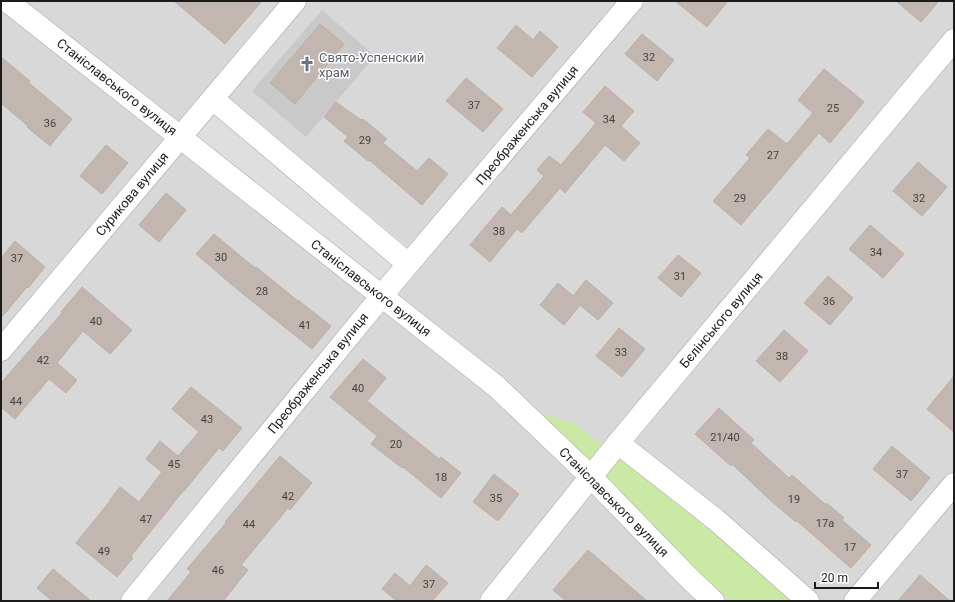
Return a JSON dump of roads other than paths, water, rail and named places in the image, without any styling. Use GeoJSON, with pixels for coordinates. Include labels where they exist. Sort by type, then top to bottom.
{"type":"FeatureCollection","features":[{"type":"Feature","properties":{"kind":"street","name":"Станіславського вулиця"},"geometry":{"type":"LineString","coordinates":[[7,1],[497,387],[591,477],[713,601]]}},
{"type":"Feature","properties":{"kind":"street","name":"Сурикова вулиця"},"geometry":{"type":"LineString","coordinates":[[1,350],[295,1]]}},
{"type":"Feature","properties":{"kind":"street","name":"Преображенська вулиця"},"geometry":{"type":"LineString","coordinates":[[132,601],[408,264],[632,1]]}},
{"type":"Feature","properties":{"kind":"street","name":"Бєлінського вулиця"},"geometry":{"type":"LineString","coordinates":[[491,601],[618,443],[954,40]]}},
{"type":"Feature","properties":{"kind":"street"},"geometry":{"type":"LineString","coordinates":[[213,99],[408,264]]}},
{"type":"Feature","properties":{"kind":"street"},"geometry":{"type":"LineString","coordinates":[[618,443],[715,519],[808,601]]}},
{"type":"Feature","properties":{"kind":"street"},"geometry":{"type":"LineString","coordinates":[[855,601],[954,484]]}},
{"type":"Feature","properties":{"kind":"place","name":"Свято-Успенский храм"},"geometry":{"type":"Point","coordinates":[307,64]}}]}
